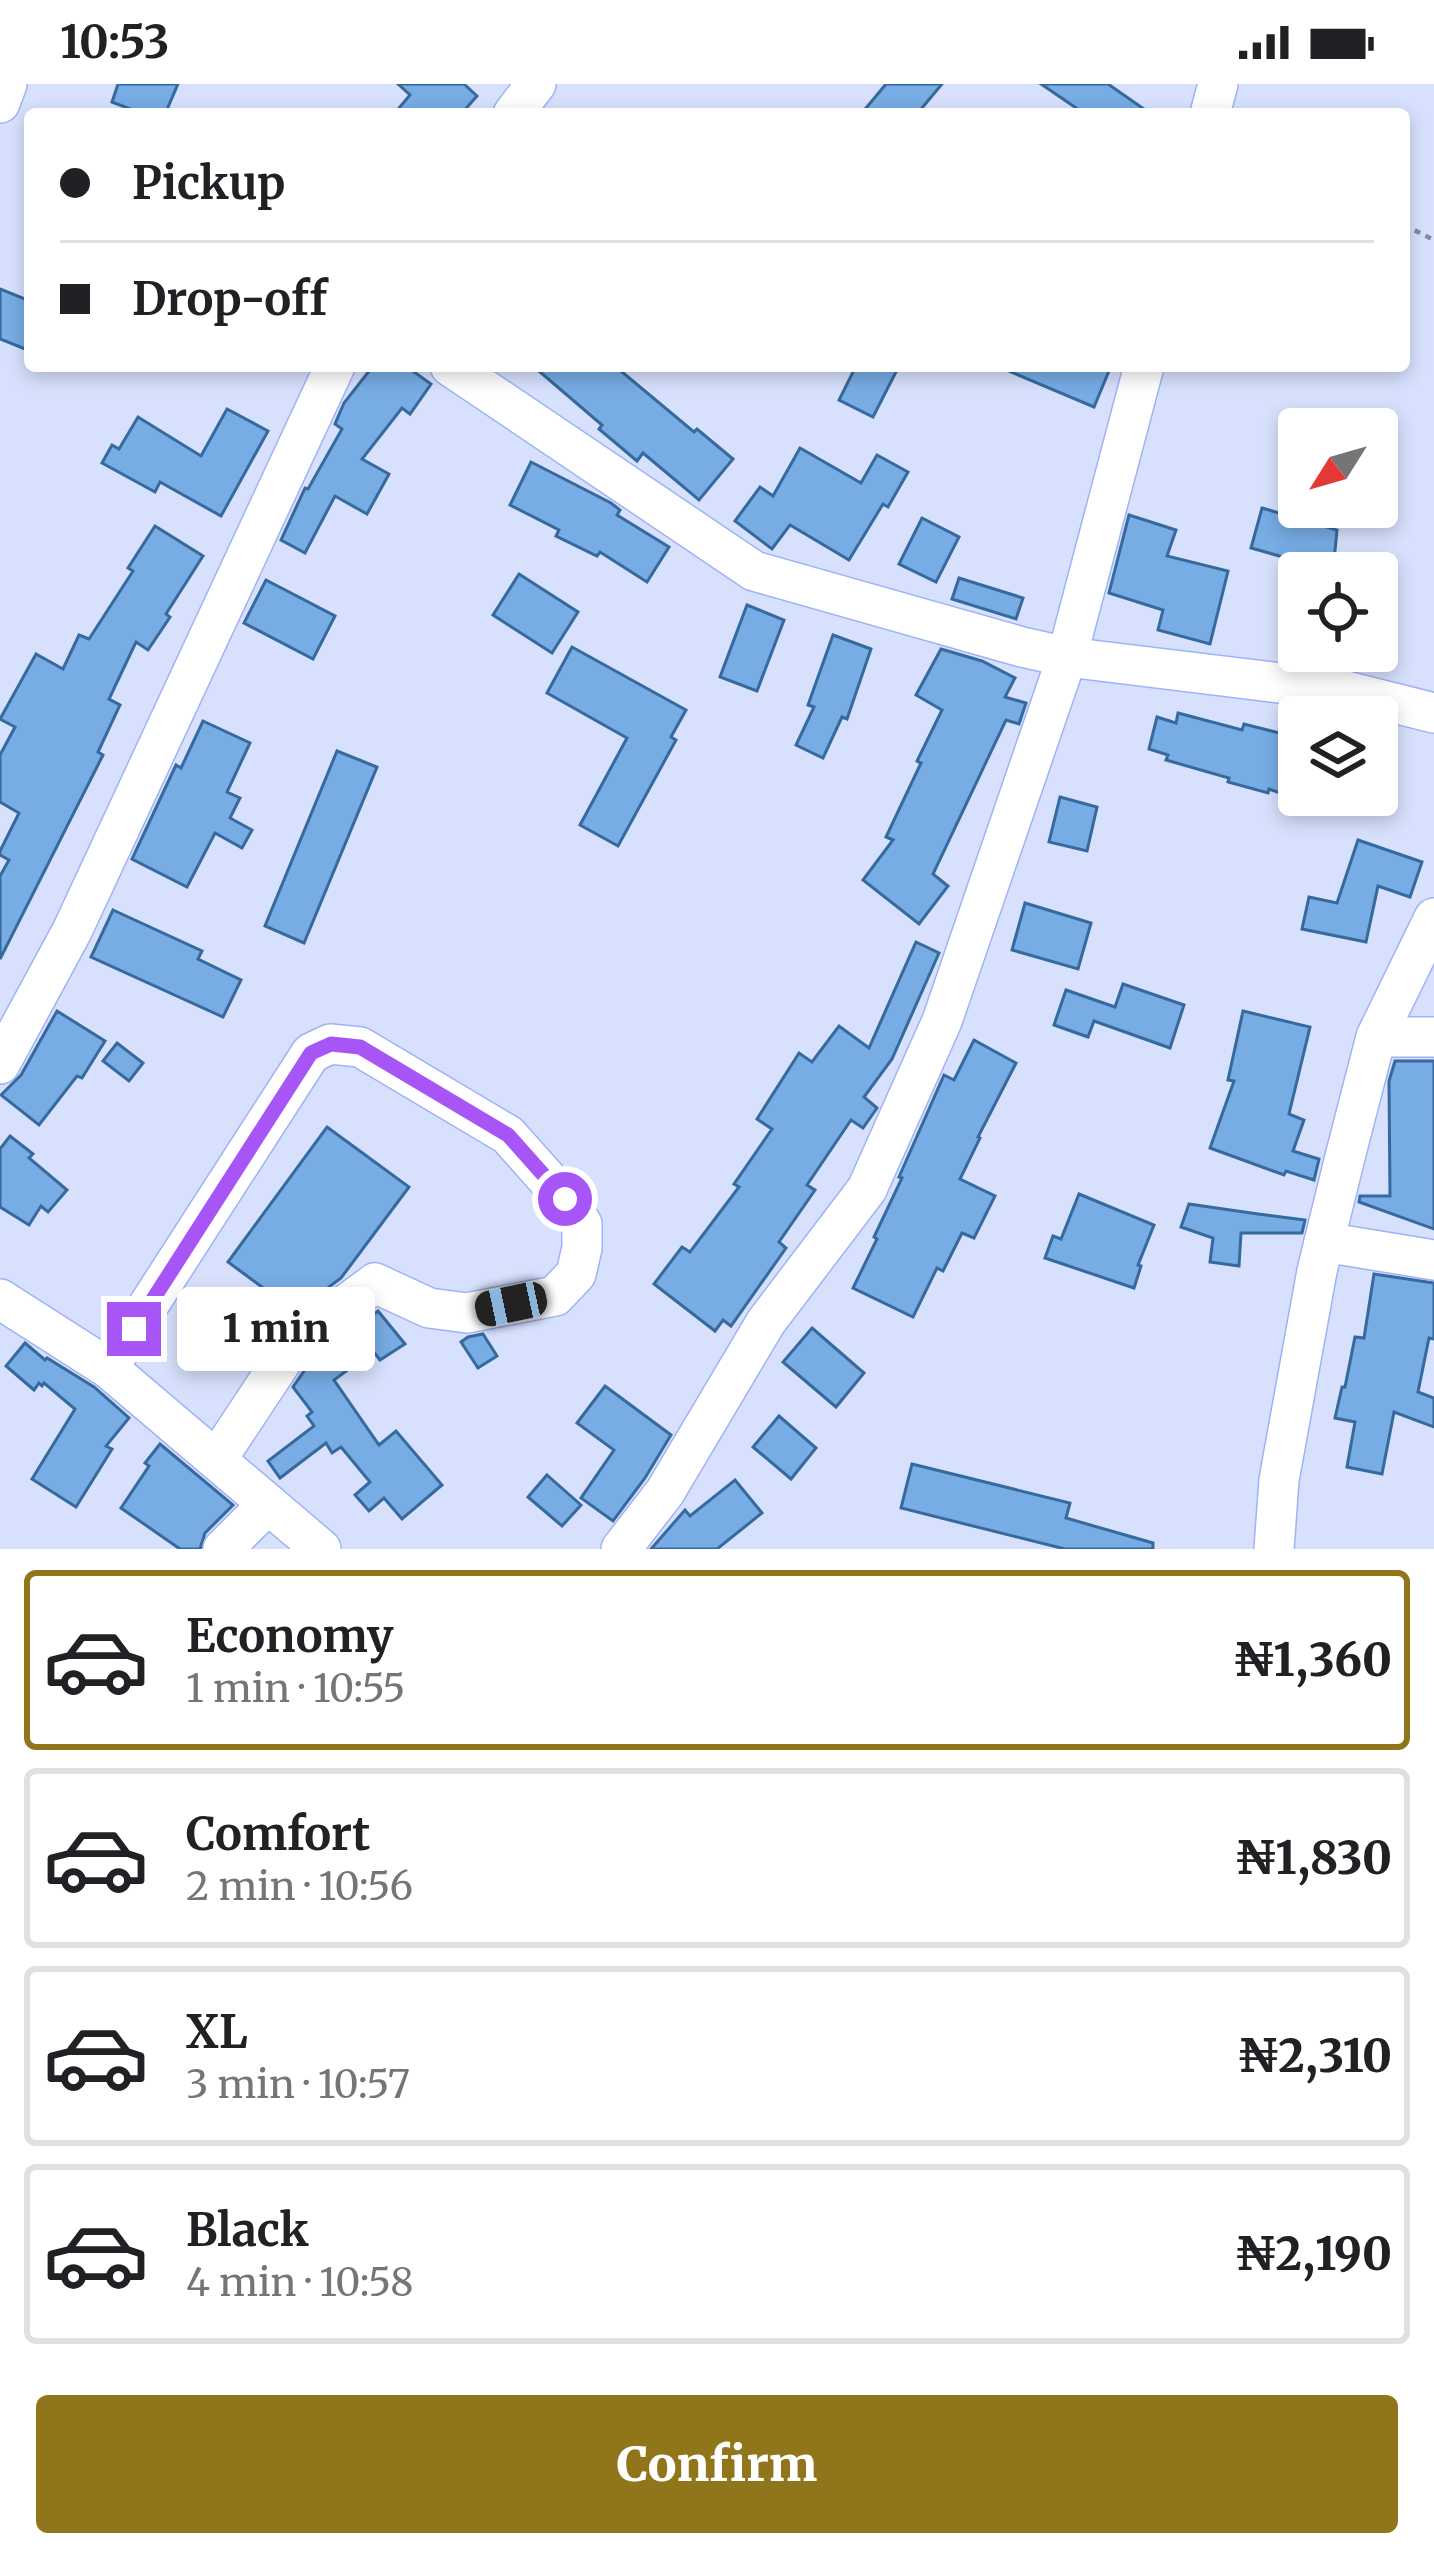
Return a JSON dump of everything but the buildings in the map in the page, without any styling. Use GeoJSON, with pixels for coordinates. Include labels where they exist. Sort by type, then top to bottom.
{"type":"FeatureCollection","features":[{"type":"Feature","properties":{"kind":"street"},"geometry":{"type":"LineString","coordinates":[[0,103],[7,84]]}},
{"type":"Feature","properties":{"kind":"street"},"geometry":{"type":"LineString","coordinates":[[518,108],[536,84]]}},
{"type":"Feature","properties":{"kind":"street"},"geometry":{"type":"LineString","coordinates":[[0,1064],[72,931],[332,372]]}},
{"type":"Feature","properties":{"kind":"street"},"geometry":{"type":"LineString","coordinates":[[459,372],[754,571],[1067,657],[1346,692],[1434,713]]}},
{"type":"Feature","properties":{"kind":"street"},"geometry":{"type":"LineString","coordinates":[[621,1549],[665,1492],[766,1322],[867,1189],[942,1022],[1067,657],[1142,372]]}},
{"type":"Feature","properties":{"kind":"street"},"geometry":{"type":"LineString","coordinates":[[1274,1549],[1279,1480],[1324,1242],[1376,1037],[1434,918]]}},
{"type":"Feature","properties":{"kind":"street"},"geometry":{"type":"LineString","coordinates":[[1376,1037],[1434,1037]]}},
{"type":"Feature","properties":{"kind":"street"},"geometry":{"type":"LineString","coordinates":[[108,1368],[311,1053],[331,1044],[360,1047],[508,1135],[582,1224],[576,1274],[555,1296],[467,1313],[428,1308],[375,1283],[293,1344],[217,1459]]}},
{"type":"Feature","properties":{"kind":"street"},"geometry":{"type":"LineString","coordinates":[[1324,1242],[1434,1260]]}},
{"type":"Feature","properties":{"kind":"street"},"geometry":{"type":"LineString","coordinates":[[8,1319],[108,1368],[321,1549]]}},
{"type":"Feature","properties":{"kind":"street"},"geometry":{"type":"LineString","coordinates":[[223,1549],[268,1504]]}},
{"type":"Feature","properties":{"kind":"route"},"geometry":{"type":"LineString","coordinates":[[134,1329],[311,1053],[331,1044],[360,1047],[508,1135],[565,1199]]}}]}
